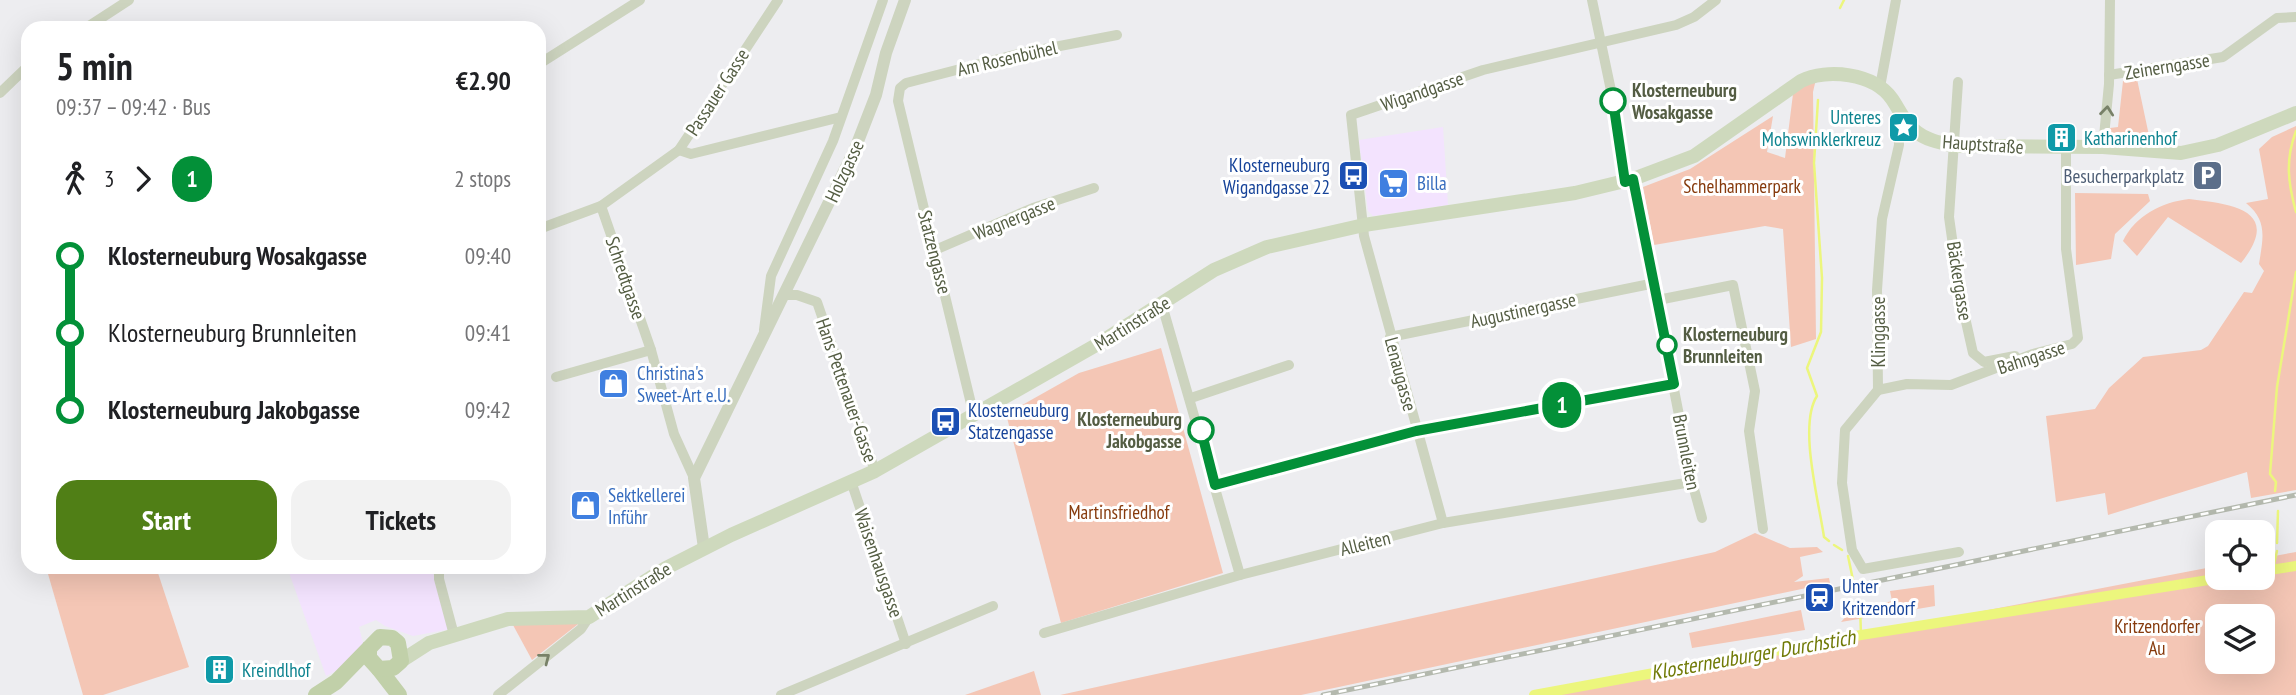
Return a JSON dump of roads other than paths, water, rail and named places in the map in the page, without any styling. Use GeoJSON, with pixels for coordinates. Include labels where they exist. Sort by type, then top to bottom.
{"type":"FeatureCollection","features":[{"type":"Feature","properties":{"kind":"main road","name":"Martinstraße"},"geometry":{"type":"LineString","coordinates":[[589,617],[666,568],[704,548],[875,471],[1162,305],[1214,270],[1267,247],[1364,225],[1575,193],[1629,181],[1694,156],[1815,74],[1835,74],[1880,87]]}},
{"type":"Feature","properties":{"kind":"main road","name":"Hauptstraße"},"geometry":{"type":"LineString","coordinates":[[1880,87],[1914,131],[1936,142],[1955,146],[2103,147],[2181,153],[2218,145],[2296,113]]}},
{"type":"Feature","properties":{"kind":"main road"},"geometry":{"type":"LineString","coordinates":[[336,682],[376,668],[388,670],[429,643],[508,619],[589,617]]}},
{"type":"Feature","properties":{"kind":"main road"},"geometry":{"type":"LineString","coordinates":[[316,695],[336,682],[380,637],[429,643]]}},
{"type":"Feature","properties":{"kind":"main road"},"geometry":{"type":"LineString","coordinates":[[392,638],[401,648],[400,663],[405,695]]}},
{"type":"Feature","properties":{"kind":"main road"},"geometry":{"type":"LineString","coordinates":[[369,648],[376,668],[399,695]]}},
{"type":"Feature","properties":{"kind":"street"},"geometry":{"type":"LineString","coordinates":[[97,21],[129,0]]}},
{"type":"Feature","properties":{"kind":"street"},"geometry":{"type":"LineString","coordinates":[[546,60],[640,0]]}},
{"type":"Feature","properties":{"kind":"street","name":"Passauer Gasse"},"geometry":{"type":"LineString","coordinates":[[778,0],[679,150],[691,154],[841,117]]}},
{"type":"Feature","properties":{"kind":"street","name":"Holzgasse"},"geometry":{"type":"LineString","coordinates":[[763,335],[771,276],[841,117],[883,0]]}},
{"type":"Feature","properties":{"kind":"street","name":"Holzgasse"},"geometry":{"type":"LineString","coordinates":[[694,478],[855,149],[877,95],[886,53],[905,0]]}},
{"type":"Feature","properties":{"kind":"street","name":"Brunnleiten"},"geometry":{"type":"LineString","coordinates":[[1592,0],[1629,181],[1656,283],[1692,482],[1702,517]]}},
{"type":"Feature","properties":{"kind":"street"},"geometry":{"type":"LineString","coordinates":[[1601,42],[1676,25],[1694,17],[1716,0]]}},
{"type":"Feature","properties":{"kind":"street"},"geometry":{"type":"LineString","coordinates":[[1880,87],[1896,0]]}},
{"type":"Feature","properties":{"kind":"street"},"geometry":{"type":"LineString","coordinates":[[2103,147],[2109,75],[2110,0]]}},
{"type":"Feature","properties":{"kind":"street","name":"Zeinerngasse"},"geometry":{"type":"LineString","coordinates":[[2109,75],[2223,57],[2277,18],[2296,17]]}},
{"type":"Feature","properties":{"kind":"street","name":"Am Rosenbühel"},"geometry":{"type":"LineString","coordinates":[[900,88],[906,83],[1018,54],[1117,35]]}},
{"type":"Feature","properties":{"kind":"street","name":"Wigandgasse"},"geometry":{"type":"LineString","coordinates":[[1364,225],[1351,115],[1483,70],[1601,42]]}},
{"type":"Feature","properties":{"kind":"street"},"geometry":{"type":"LineString","coordinates":[[0,93],[21,73]]}},
{"type":"Feature","properties":{"kind":"street","name":"Bäckergasse"},"geometry":{"type":"LineString","coordinates":[[1958,82],[1950,217],[1960,295],[1973,354],[1984,362],[2033,354]]}},
{"type":"Feature","properties":{"kind":"street","name":"Statzengasse"},"geometry":{"type":"LineString","coordinates":[[900,88],[898,101],[974,416]]}},
{"type":"Feature","properties":{"kind":"street","name":"Klinggasse"},"geometry":{"type":"LineString","coordinates":[[1898,110],[1899,145],[1881,219],[1877,289],[1878,390],[1845,430],[1842,483],[1852,550],[1864,569],[1959,552]]}},
{"type":"Feature","properties":{"kind":"street","name":"Bahngasse"},"geometry":{"type":"LineString","coordinates":[[1878,390],[1907,384],[1951,385],[2033,354],[2072,344],[2078,338],[2066,249],[2066,148]]}},
{"type":"Feature","properties":{"kind":"street"},"geometry":{"type":"LineString","coordinates":[[546,226],[601,206],[679,150]]}},
{"type":"Feature","properties":{"kind":"street","name":"Wagnergasse"},"geometry":{"type":"LineString","coordinates":[[935,250],[1033,208],[1094,188]]}},
{"type":"Feature","properties":{"kind":"street","name":"Schredtgasse"},"geometry":{"type":"LineString","coordinates":[[601,206],[651,350],[674,434],[694,478]]}},
{"type":"Feature","properties":{"kind":"street","name":"Lenaugasse"},"geometry":{"type":"LineString","coordinates":[[1364,225],[1390,337],[1443,523]]}},
{"type":"Feature","properties":{"kind":"street","name":"Augustinergasse"},"geometry":{"type":"LineString","coordinates":[[1390,337],[1656,283]]}},
{"type":"Feature","properties":{"kind":"street"},"geometry":{"type":"LineString","coordinates":[[1658,300],[1733,285],[1755,391],[1749,431],[1763,528]]}},
{"type":"Feature","properties":{"kind":"street","name":"Hans Pettenauer-Gasse"},"geometry":{"type":"LineString","coordinates":[[784,295],[797,295],[817,302],[875,471]]}},
{"type":"Feature","properties":{"kind":"street"},"geometry":{"type":"LineString","coordinates":[[1162,305],[1240,575]]}},
{"type":"Feature","properties":{"kind":"street"},"geometry":{"type":"LineString","coordinates":[[556,376],[651,350]]}},
{"type":"Feature","properties":{"kind":"street"},"geometry":{"type":"LineString","coordinates":[[1191,398],[1289,365]]}},
{"type":"Feature","properties":{"kind":"street"},"geometry":{"type":"LineString","coordinates":[[1215,485],[1416,431],[1674,384]]}},
{"type":"Feature","properties":{"kind":"street"},"geometry":{"type":"LineString","coordinates":[[694,478],[704,548]]}},
{"type":"Feature","properties":{"kind":"street","name":"Waisenhausgasse"},"geometry":{"type":"LineString","coordinates":[[851,481],[906,644]]}},
{"type":"Feature","properties":{"kind":"street","name":"Alleiten"},"geometry":{"type":"LineString","coordinates":[[1044,633],[1240,575],[1443,523],[1692,482]]}},
{"type":"Feature","properties":{"kind":"street"},"geometry":{"type":"LineString","coordinates":[[439,574],[454,635]]}},
{"type":"Feature","properties":{"kind":"street","name":"Waisenhausgasse"},"geometry":{"type":"LineString","coordinates":[[781,695],[993,606]]}},
{"type":"Feature","properties":{"kind":"street","name":"Martinstraße"},"geometry":{"type":"LineString","coordinates":[[498,695],[582,629],[589,617]]}},
{"type":"Feature","properties":{"kind":"waterway"},"geometry":{"type":"LineString","coordinates":[[1840,8],[1844,0]]}},
{"type":"Feature","properties":{"kind":"waterway"},"geometry":{"type":"LineString","coordinates":[[1818,100],[1814,163],[1822,278],[1821,332],[1807,368],[1817,396],[1809,425],[1811,464],[1824,537],[1829,541]]}},
{"type":"Feature","properties":{"kind":"waterway"},"geometry":{"type":"LineString","coordinates":[[2296,131],[2290,152],[2289,172],[2296,212]]}},
{"type":"Feature","properties":{"kind":"waterway"},"geometry":{"type":"LineString","coordinates":[[2275,491],[2276,482],[2270,474],[2277,387],[2296,272]]}},
{"type":"Feature","properties":{"kind":"waterway"},"geometry":{"type":"LineString","coordinates":[[2277,543],[2278,511]]}},
{"type":"Feature","properties":{"kind":"waterway"},"geometry":{"type":"LineString","coordinates":[[1834,545],[1842,550]]}},
{"type":"Feature","properties":{"kind":"waterway"},"geometry":{"type":"LineString","coordinates":[[2275,560],[2277,551]]}},
{"type":"Feature","properties":{"kind":"waterway"},"geometry":{"type":"LineString","coordinates":[[1848,556],[1853,580]]}},
{"type":"Feature","properties":{"kind":"waterway","name":"Klosterneuburger Durchstich"},"geometry":{"type":"LineString","coordinates":[[2275,569],[2296,566]]}},
{"type":"Feature","properties":{"kind":"waterway","name":"Klosterneuburger Durchstich"},"geometry":{"type":"LineString","coordinates":[[1534,695],[1861,635],[2205,581]]}},
{"type":"Feature","properties":{"kind":"waterway"},"geometry":{"type":"LineString","coordinates":[[1860,605],[1861,635]]}},
{"type":"Feature","properties":{"kind":"railway"},"geometry":{"type":"LineString","coordinates":[[1323,695],[2296,495]]}},
{"type":"Feature","properties":{"kind":"place","name":"Klosterneuburg Wosakgasse"},"geometry":{"type":"Point","coordinates":[1613,101]}},
{"type":"Feature","properties":{"kind":"place","name":"Unteres Mohswinklerkreuz"},"geometry":{"type":"Point","coordinates":[1904,128]}},
{"type":"Feature","properties":{"kind":"place","name":"Katharinenhof"},"geometry":{"type":"Point","coordinates":[2061,138]}},
{"type":"Feature","properties":{"kind":"place","name":"Klosterneuburg Wigandgasse 22"},"geometry":{"type":"Point","coordinates":[1353,176]}},
{"type":"Feature","properties":{"kind":"place","name":"Besucherparkplatz"},"geometry":{"type":"Point","coordinates":[2207,176]}},
{"type":"Feature","properties":{"kind":"place","name":"Billa"},"geometry":{"type":"Point","coordinates":[1394,183]}},
{"type":"Feature","properties":{"kind":"place","name":"Klosterneuburg Brunnleiten"},"geometry":{"type":"Point","coordinates":[1667,345]}},
{"type":"Feature","properties":{"kind":"place","name":"Christina's Sweet-Art e.U."},"geometry":{"type":"Point","coordinates":[614,384]}},
{"type":"Feature","properties":{"kind":"place","name":"Klosterneuburg Statzengasse"},"geometry":{"type":"Point","coordinates":[945,421]}},
{"type":"Feature","properties":{"kind":"place","name":"Klosterneuburg Jakobgasse"},"geometry":{"type":"Point","coordinates":[1201,430]}},
{"type":"Feature","properties":{"kind":"place","name":"Sektkellerei Inführ"},"geometry":{"type":"Point","coordinates":[585,506]}},
{"type":"Feature","properties":{"kind":"place","name":"Unter Kritzendorf"},"geometry":{"type":"Point","coordinates":[1819,597]}},
{"type":"Feature","properties":{"kind":"place","name":"Kreindlhof"},"geometry":{"type":"Point","coordinates":[219,670]}},
{"type":"Feature","properties":{"kind":"park label","name":"Schelhammerpark"},"geometry":{"type":"Point","coordinates":[1742,186]}},
{"type":"Feature","properties":{"kind":"park label","name":"Martinsfriedhof"},"geometry":{"type":"Point","coordinates":[1119,512]}},
{"type":"Feature","properties":{"kind":"park label","name":"Kritzendorfer Au"},"geometry":{"type":"Point","coordinates":[2157,637]}}]}
